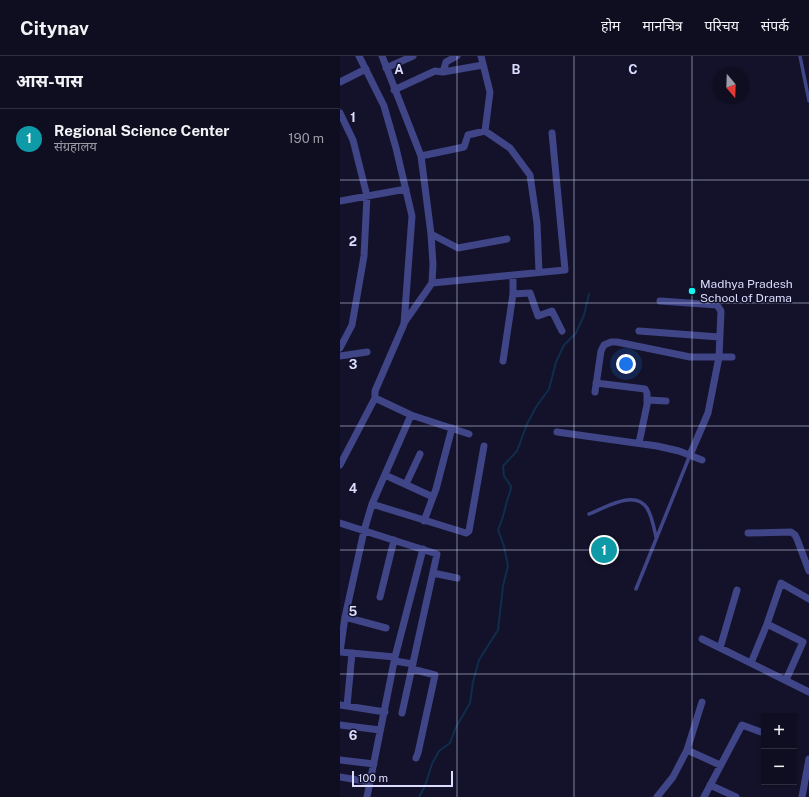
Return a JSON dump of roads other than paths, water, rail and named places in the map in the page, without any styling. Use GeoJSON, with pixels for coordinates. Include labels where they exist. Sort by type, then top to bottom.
{"type":"FeatureCollection","features":[{"type":"Feature","properties":{"kind":"street"},"geometry":{"type":"LineString","coordinates":[[359,56],[384,106],[396,148],[412,216],[404,324]]}},
{"type":"Feature","properties":{"kind":"street"},"geometry":{"type":"LineString","coordinates":[[340,465],[375,398],[375,391],[404,324],[432,283],[433,264],[431,234],[421,156],[382,56]]}},
{"type":"Feature","properties":{"kind":"street"},"geometry":{"type":"LineString","coordinates":[[386,68],[413,56]]}},
{"type":"Feature","properties":{"kind":"street"},"geometry":{"type":"LineString","coordinates":[[443,72],[446,62],[457,56]]}},
{"type":"Feature","properties":{"kind":"street"},"geometry":{"type":"LineString","coordinates":[[481,56],[490,92],[485,132]]}},
{"type":"Feature","properties":{"kind":"street"},"geometry":{"type":"LineString","coordinates":[[394,90],[435,71],[443,72],[483,65]]}},
{"type":"Feature","properties":{"kind":"street"},"geometry":{"type":"LineString","coordinates":[[340,82],[366,68]]}},
{"type":"Feature","properties":{"kind":"street"},"geometry":{"type":"LineString","coordinates":[[340,113],[353,140],[367,196],[364,256],[352,325],[340,348]]}},
{"type":"Feature","properties":{"kind":"street"},"geometry":{"type":"LineString","coordinates":[[421,156],[464,147],[468,136],[485,132],[510,148],[530,175],[536,223],[539,272]]}},
{"type":"Feature","properties":{"kind":"street"},"geometry":{"type":"LineString","coordinates":[[432,283],[565,270],[552,133]]}},
{"type":"Feature","properties":{"kind":"street"},"geometry":{"type":"LineString","coordinates":[[340,200],[406,189]]}},
{"type":"Feature","properties":{"kind":"street"},"geometry":{"type":"LineString","coordinates":[[431,234],[458,248],[507,238]]}},
{"type":"Feature","properties":{"kind":"street"},"geometry":{"type":"LineString","coordinates":[[502,361],[513,294],[513,276]]}},
{"type":"Feature","properties":{"kind":"street"},"geometry":{"type":"LineString","coordinates":[[513,294],[530,293],[538,316],[552,311],[562,331]]}},
{"type":"Feature","properties":{"kind":"street"},"geometry":{"type":"LineString","coordinates":[[660,301],[717,305],[721,311],[719,357],[708,413],[690,455]]}},
{"type":"Feature","properties":{"kind":"street"},"geometry":{"type":"LineString","coordinates":[[639,331],[719,337]]}},
{"type":"Feature","properties":{"kind":"street"},"geometry":{"type":"LineString","coordinates":[[595,392],[601,351],[604,345],[610,342],[617,342],[690,357],[732,357]]}},
{"type":"Feature","properties":{"kind":"street"},"geometry":{"type":"LineString","coordinates":[[340,356],[367,352]]}},
{"type":"Feature","properties":{"kind":"street"},"geometry":{"type":"LineString","coordinates":[[596,383],[645,389],[647,393],[647,402],[639,443]]}},
{"type":"Feature","properties":{"kind":"street"},"geometry":{"type":"LineString","coordinates":[[375,398],[410,415],[470,434]]}},
{"type":"Feature","properties":{"kind":"street"},"geometry":{"type":"LineString","coordinates":[[647,402],[651,400],[666,401]]}},
{"type":"Feature","properties":{"kind":"street"},"geometry":{"type":"LineString","coordinates":[[410,415],[372,504],[364,531],[345,616],[340,652],[395,659],[435,675],[416,758]]}},
{"type":"Feature","properties":{"kind":"street"},"geometry":{"type":"LineString","coordinates":[[424,521],[434,497],[452,428]]}},
{"type":"Feature","properties":{"kind":"street"},"geometry":{"type":"LineString","coordinates":[[557,432],[639,443],[679,451],[702,460]]}},
{"type":"Feature","properties":{"kind":"street"},"geometry":{"type":"LineString","coordinates":[[372,504],[466,534],[469,531],[484,446]]}},
{"type":"Feature","properties":{"kind":"street"},"geometry":{"type":"LineString","coordinates":[[406,484],[420,454]]}},
{"type":"Feature","properties":{"kind":"street"},"geometry":{"type":"LineString","coordinates":[[385,475],[434,497]]}},
{"type":"Feature","properties":{"kind":"street"},"geometry":{"type":"LineString","coordinates":[[340,523],[423,548],[437,554],[402,713]]}},
{"type":"Feature","properties":{"kind":"street"},"geometry":{"type":"LineString","coordinates":[[748,533],[786,532],[795,535],[809,571]]}},
{"type":"Feature","properties":{"kind":"street"},"geometry":{"type":"LineString","coordinates":[[380,597],[394,540]]}},
{"type":"Feature","properties":{"kind":"street"},"geometry":{"type":"LineString","coordinates":[[367,797],[395,659],[423,548]]}},
{"type":"Feature","properties":{"kind":"street"},"geometry":{"type":"LineString","coordinates":[[433,573],[456,578]]}},
{"type":"Feature","properties":{"kind":"street"},"geometry":{"type":"LineString","coordinates":[[751,663],[767,624],[781,583],[809,599]]}},
{"type":"Feature","properties":{"kind":"street"},"geometry":{"type":"LineString","coordinates":[[720,648],[737,590]]}},
{"type":"Feature","properties":{"kind":"street"},"geometry":{"type":"LineString","coordinates":[[345,616],[386,628]]}},
{"type":"Feature","properties":{"kind":"street"},"geometry":{"type":"LineString","coordinates":[[767,624],[803,642],[786,680]]}},
{"type":"Feature","properties":{"kind":"street"},"geometry":{"type":"LineString","coordinates":[[702,639],[786,680],[808,689]]}},
{"type":"Feature","properties":{"kind":"street"},"geometry":{"type":"LineString","coordinates":[[352,653],[343,705],[385,712]]}},
{"type":"Feature","properties":{"kind":"street"},"geometry":{"type":"LineString","coordinates":[[657,797],[673,777],[687,750],[702,702]]}},
{"type":"Feature","properties":{"kind":"street"},"geometry":{"type":"LineString","coordinates":[[340,725],[380,730]]}},
{"type":"Feature","properties":{"kind":"street"},"geometry":{"type":"LineString","coordinates":[[704,797],[742,725],[761,732]]}},
{"type":"Feature","properties":{"kind":"street"},"geometry":{"type":"LineString","coordinates":[[687,750],[720,765]]}},
{"type":"Feature","properties":{"kind":"street"},"geometry":{"type":"LineString","coordinates":[[802,797],[809,758]]}},
{"type":"Feature","properties":{"kind":"street"},"geometry":{"type":"LineString","coordinates":[[340,760],[374,764]]}},
{"type":"Feature","properties":{"kind":"street"},"geometry":{"type":"LineString","coordinates":[[340,777],[370,782]]}},
{"type":"Feature","properties":{"kind":"street"},"geometry":{"type":"LineString","coordinates":[[710,785],[736,797]]}},
{"type":"Feature","properties":{"kind":"lane"},"geometry":{"type":"LineString","coordinates":[[800,56],[809,101]]}},
{"type":"Feature","properties":{"kind":"lane"},"geometry":{"type":"LineString","coordinates":[[636,589],[690,455]]}},
{"type":"Feature","properties":{"kind":"lane"},"geometry":{"type":"LineString","coordinates":[[590,514],[626,499],[635,500],[646,506],[656,537]]}},
{"type":"Feature","properties":{"kind":"waterway"},"geometry":{"type":"LineString","coordinates":[[419,797],[425,786],[432,764],[439,751],[450,743],[456,727],[470,703],[473,682],[479,660],[498,630],[503,586],[508,566],[504,546],[498,530],[504,514],[511,486],[504,476],[503,466],[517,451],[527,424],[536,407],[549,389],[556,362],[564,345],[576,333],[584,315],[589,294]]}},
{"type":"Feature","properties":{"kind":"place","name":"Madhya Pradesh School of Drama"},"geometry":{"type":"Point","coordinates":[692,291]}},
{"type":"Feature","properties":{"kind":"place","name":"Regional Science Center"},"geometry":{"type":"Point","coordinates":[604,550]}}]}
